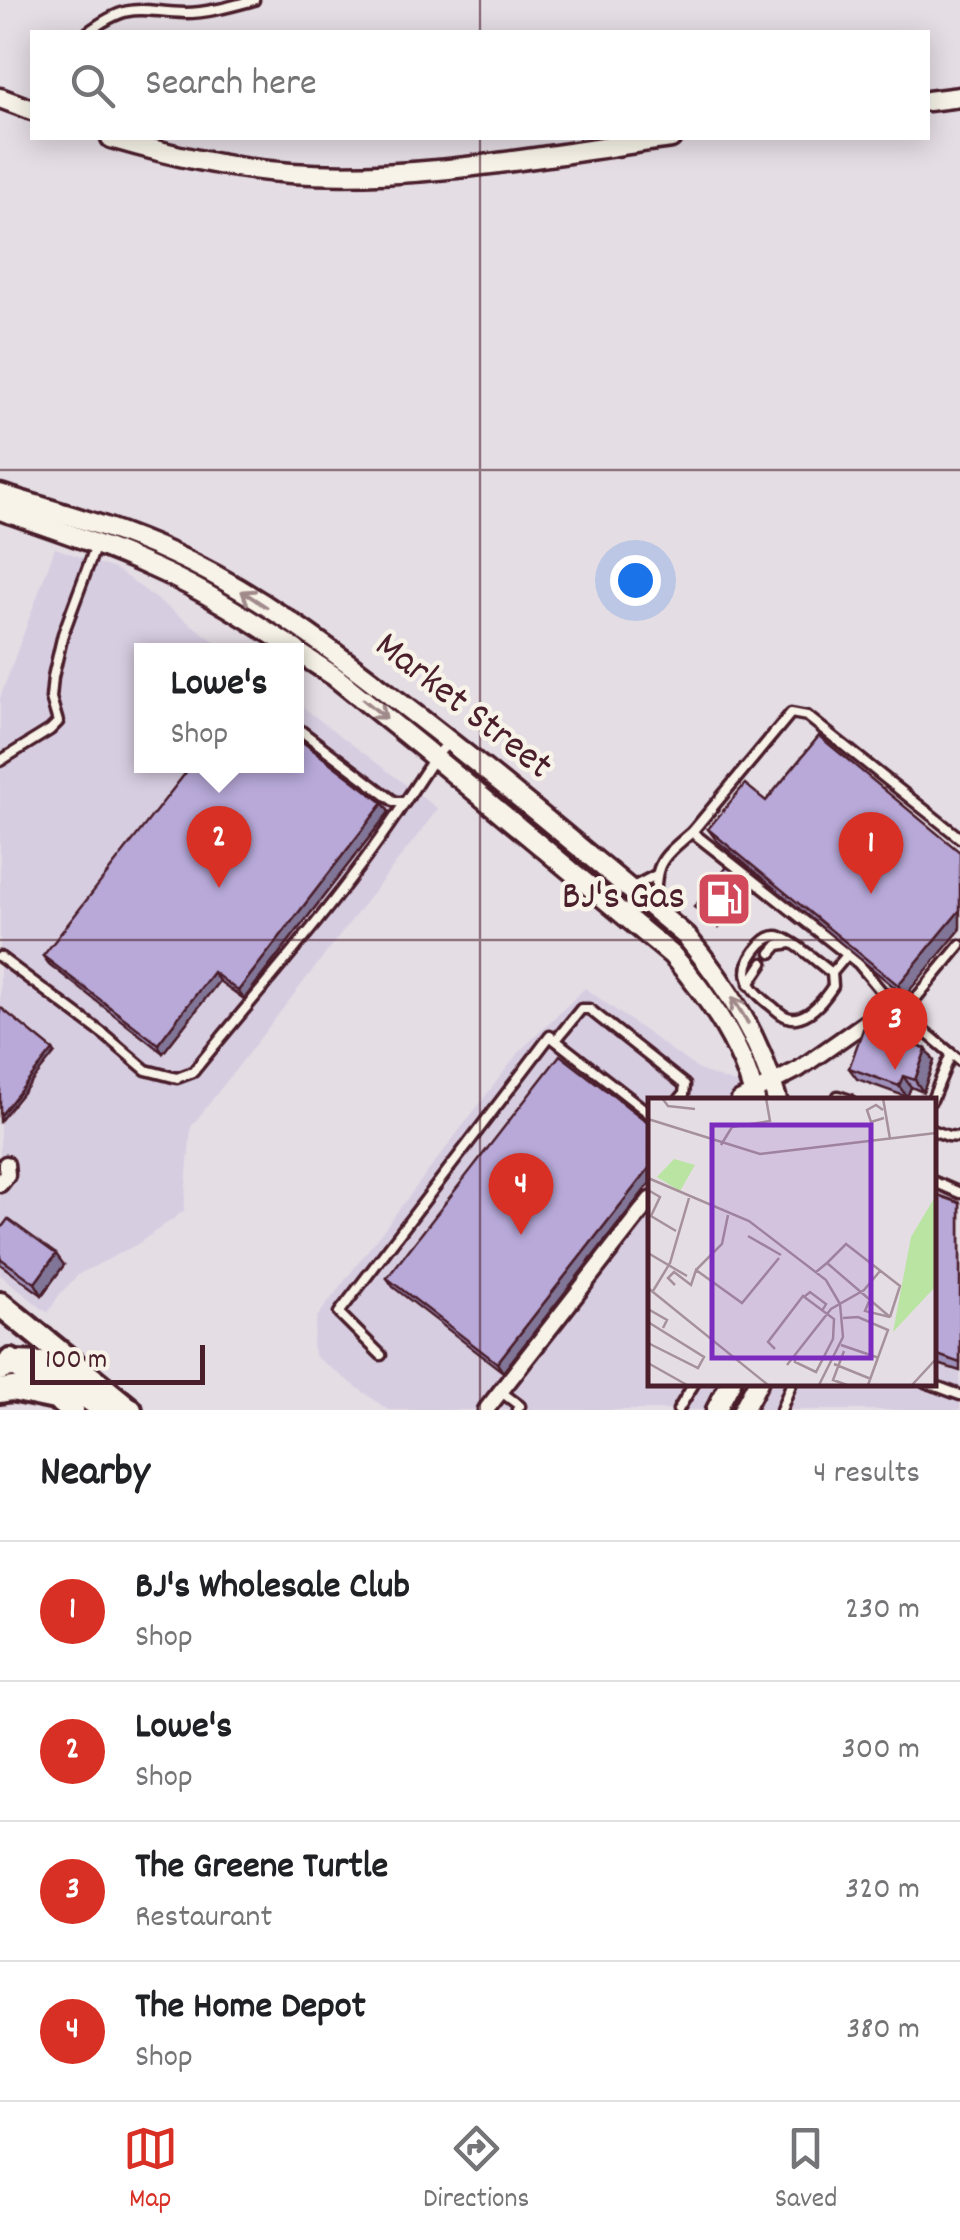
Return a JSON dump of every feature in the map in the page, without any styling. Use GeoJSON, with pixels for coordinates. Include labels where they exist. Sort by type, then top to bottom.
{"type":"FeatureCollection","features":[{"type":"Feature","properties":{"kind":"highway"},"geometry":{"type":"LineString","coordinates":[[0,1304],[130,1410]]}},
{"type":"Feature","properties":{"kind":"highway"},"geometry":{"type":"LineString","coordinates":[[4,1362],[66,1404]]}},
{"type":"Feature","properties":{"kind":"highway"},"geometry":{"type":"LineString","coordinates":[[4,1362],[41,1364],[105,1410]]}},
{"type":"Feature","properties":{"kind":"highway"},"geometry":{"type":"LineString","coordinates":[[0,1391],[12,1389],[66,1404]]}},
{"type":"Feature","properties":{"kind":"street"},"geometry":{"type":"LineString","coordinates":[[930,102],[960,97]]}},
{"type":"Feature","properties":{"kind":"street"},"geometry":{"type":"LineString","coordinates":[[0,98],[30,109]]}},
{"type":"Feature","properties":{"kind":"street"},"geometry":{"type":"LineString","coordinates":[[119,140],[198,161],[332,175],[458,167],[656,140]]}},
{"type":"Feature","properties":{"kind":"street","name":"Market Street"},"geometry":{"type":"LineString","coordinates":[[0,494],[174,554],[224,580],[327,646],[686,936],[717,974],[759,1044],[774,1091]]}},
{"type":"Feature","properties":{"kind":"street","name":"Market Street"},"geometry":{"type":"LineString","coordinates":[[0,510],[156,569],[246,616],[285,643]]}},
{"type":"Feature","properties":{"kind":"street","name":"Market Street"},"geometry":{"type":"LineString","coordinates":[[304,656],[334,676],[672,955],[717,1014],[740,1055],[749,1097]]}},
{"type":"Feature","properties":{"kind":"street"},"geometry":{"type":"LineString","coordinates":[[749,1097],[774,1091],[892,1004]]}},
{"type":"Feature","properties":{"kind":"street"},"geometry":{"type":"LineString","coordinates":[[0,1184],[7,1174],[6,1164]]}},
{"type":"Feature","properties":{"kind":"street"},"geometry":{"type":"LineString","coordinates":[[486,1410],[648,1203]]}},
{"type":"Feature","properties":{"kind":"street"},"geometry":{"type":"LineString","coordinates":[[716,1410],[729,1385]]}},
{"type":"Feature","properties":{"kind":"street"},"geometry":{"type":"LineString","coordinates":[[743,1410],[756,1385]]}},
{"type":"Feature","properties":{"kind":"lane"},"geometry":{"type":"LineString","coordinates":[[91,30],[127,10],[202,12],[254,0]]}},
{"type":"Feature","properties":{"kind":"lane"},"geometry":{"type":"LineString","coordinates":[[0,760],[58,722],[51,698],[63,634],[96,544]]}},
{"type":"Feature","properties":{"kind":"lane"},"geometry":{"type":"LineString","coordinates":[[655,910],[656,875],[664,856],[692,832],[791,713],[807,716],[960,838]]}},
{"type":"Feature","properties":{"kind":"lane"},"geometry":{"type":"LineString","coordinates":[[304,733],[395,802],[405,802]]}},
{"type":"Feature","properties":{"kind":"lane"},"geometry":{"type":"LineString","coordinates":[[0,957],[146,1070],[177,1078],[193,1072],[376,847],[434,758],[450,742]]}},
{"type":"Feature","properties":{"kind":"lane"},"geometry":{"type":"LineString","coordinates":[[692,832],[847,954],[892,1004],[960,1062]]}},
{"type":"Feature","properties":{"kind":"lane"},"geometry":{"type":"LineString","coordinates":[[629,888],[656,875]]}},
{"type":"Feature","properties":{"kind":"lane"},"geometry":{"type":"LineString","coordinates":[[832,972],[775,936],[763,942],[748,960],[749,984],[755,993],[786,1017],[803,1017],[833,986],[832,972],[847,954]]}},
{"type":"Feature","properties":{"kind":"lane"},"geometry":{"type":"LineString","coordinates":[[771,953],[778,945],[791,943]]}},
{"type":"Feature","properties":{"kind":"lane"},"geometry":{"type":"LineString","coordinates":[[892,1004],[917,997],[960,945]]}},
{"type":"Feature","properties":{"kind":"lane"},"geometry":{"type":"LineString","coordinates":[[749,984],[763,962]]}},
{"type":"Feature","properties":{"kind":"lane"},"geometry":{"type":"LineString","coordinates":[[556,1040],[581,1009],[589,1008],[686,1085],[681,1098]]}},
{"type":"Feature","properties":{"kind":"lane"},"geometry":{"type":"LineString","coordinates":[[382,1356],[339,1313],[550,1036],[648,1112]]}},
{"type":"Feature","properties":{"kind":"lane"},"geometry":{"type":"LineString","coordinates":[[933,1098],[951,1054]]}},
{"type":"Feature","properties":{"kind":"lane"},"geometry":{"type":"LineString","coordinates":[[838,1096],[844,1098]]}},
{"type":"Feature","properties":{"kind":"lane"},"geometry":{"type":"LineString","coordinates":[[935,1131],[960,1137]]}},
{"type":"Feature","properties":{"kind":"lane"},"geometry":{"type":"LineString","coordinates":[[935,1182],[960,1193]]}},
{"type":"Feature","properties":{"kind":"lane"},"geometry":{"type":"LineString","coordinates":[[678,1410],[693,1385]]}},
{"type":"Feature","properties":{"kind":"lane"},"geometry":{"type":"LineString","coordinates":[[781,1410],[791,1385]]}},
{"type":"Feature","properties":{"kind":"lane"},"geometry":{"type":"LineString","coordinates":[[934,1385],[960,1395]]}},
{"type":"Feature","properties":{"kind":"lane"},"geometry":{"type":"LineString","coordinates":[[500,1391],[520,1406],[517,1410]]}},
{"type":"Feature","properties":{"kind":"shaded area"},"geometry":{"type":"Polygon","coordinates":[[[55,548],[117,570],[216,643],[134,643],[134,773],[304,773],[304,708],[438,809],[191,1127],[184,1211],[136,1245],[79,1274],[48,1313],[0,1275],[0,698],[55,548]]]}},
{"type":"Feature","properties":{"kind":"shaded area"},"geometry":{"type":"Polygon","coordinates":[[[585,988],[699,1070],[763,1098],[648,1098],[648,1385],[935,1385],[935,1177],[960,1186],[960,1410],[388,1410],[316,1357],[312,1346],[317,1317],[519,1052],[585,988]]]}},
{"type":"Feature","properties":{"kind":"building"},"geometry":{"type":"Polygon","coordinates":[[[819,736],[960,852],[960,910],[898,985],[708,829],[745,784],[766,801],[819,736]]]}},
{"type":"Feature","properties":{"kind":"building"},"geometry":{"type":"Polygon","coordinates":[[[304,743],[383,803],[238,991],[213,972],[158,1044],[43,956],[186,773],[304,773],[304,743]]]}},
{"type":"Feature","properties":{"kind":"building","name":"BJ's Gas"},"geometry":{"type":"Polygon","coordinates":[[[727,867],[749,885],[717,925],[694,907],[727,867]]]}},
{"type":"Feature","properties":{"kind":"building"},"geometry":{"type":"Polygon","coordinates":[[[0,1007],[53,1050],[0,1116],[0,1007]]]}},
{"type":"Feature","properties":{"kind":"building"},"geometry":{"type":"Polygon","coordinates":[[[867,1018],[888,1026],[884,1035],[926,1049],[915,1080],[903,1076],[899,1086],[849,1068],[867,1018]]]}},
{"type":"Feature","properties":{"kind":"building"},"geometry":{"type":"Polygon","coordinates":[[[560,1055],[648,1122],[648,1170],[497,1363],[387,1278],[560,1055]]]}},
{"type":"Feature","properties":{"kind":"building"},"geometry":{"type":"Polygon","coordinates":[[[935,1194],[960,1203],[960,1363],[935,1354],[935,1194]]]}},
{"type":"Feature","properties":{"kind":"building"},"geometry":{"type":"Polygon","coordinates":[[[8,1219],[56,1254],[35,1283],[0,1258],[0,1230],[8,1219]]]}},
{"type":"Feature","properties":{"kind":"place","name":"Lowe's"},"geometry":{"type":"Point","coordinates":[219,888]}},
{"type":"Feature","properties":{"kind":"place","name":"BJ's Wholesale Club"},"geometry":{"type":"Point","coordinates":[871,894]}},
{"type":"Feature","properties":{"kind":"place","name":"BJ's Gas"},"geometry":{"type":"Point","coordinates":[724,899]}},
{"type":"Feature","properties":{"kind":"place","name":"The Greene Turtle"},"geometry":{"type":"Point","coordinates":[895,1070]}},
{"type":"Feature","properties":{"kind":"place","name":"The Home Depot"},"geometry":{"type":"Point","coordinates":[521,1235]}}]}
